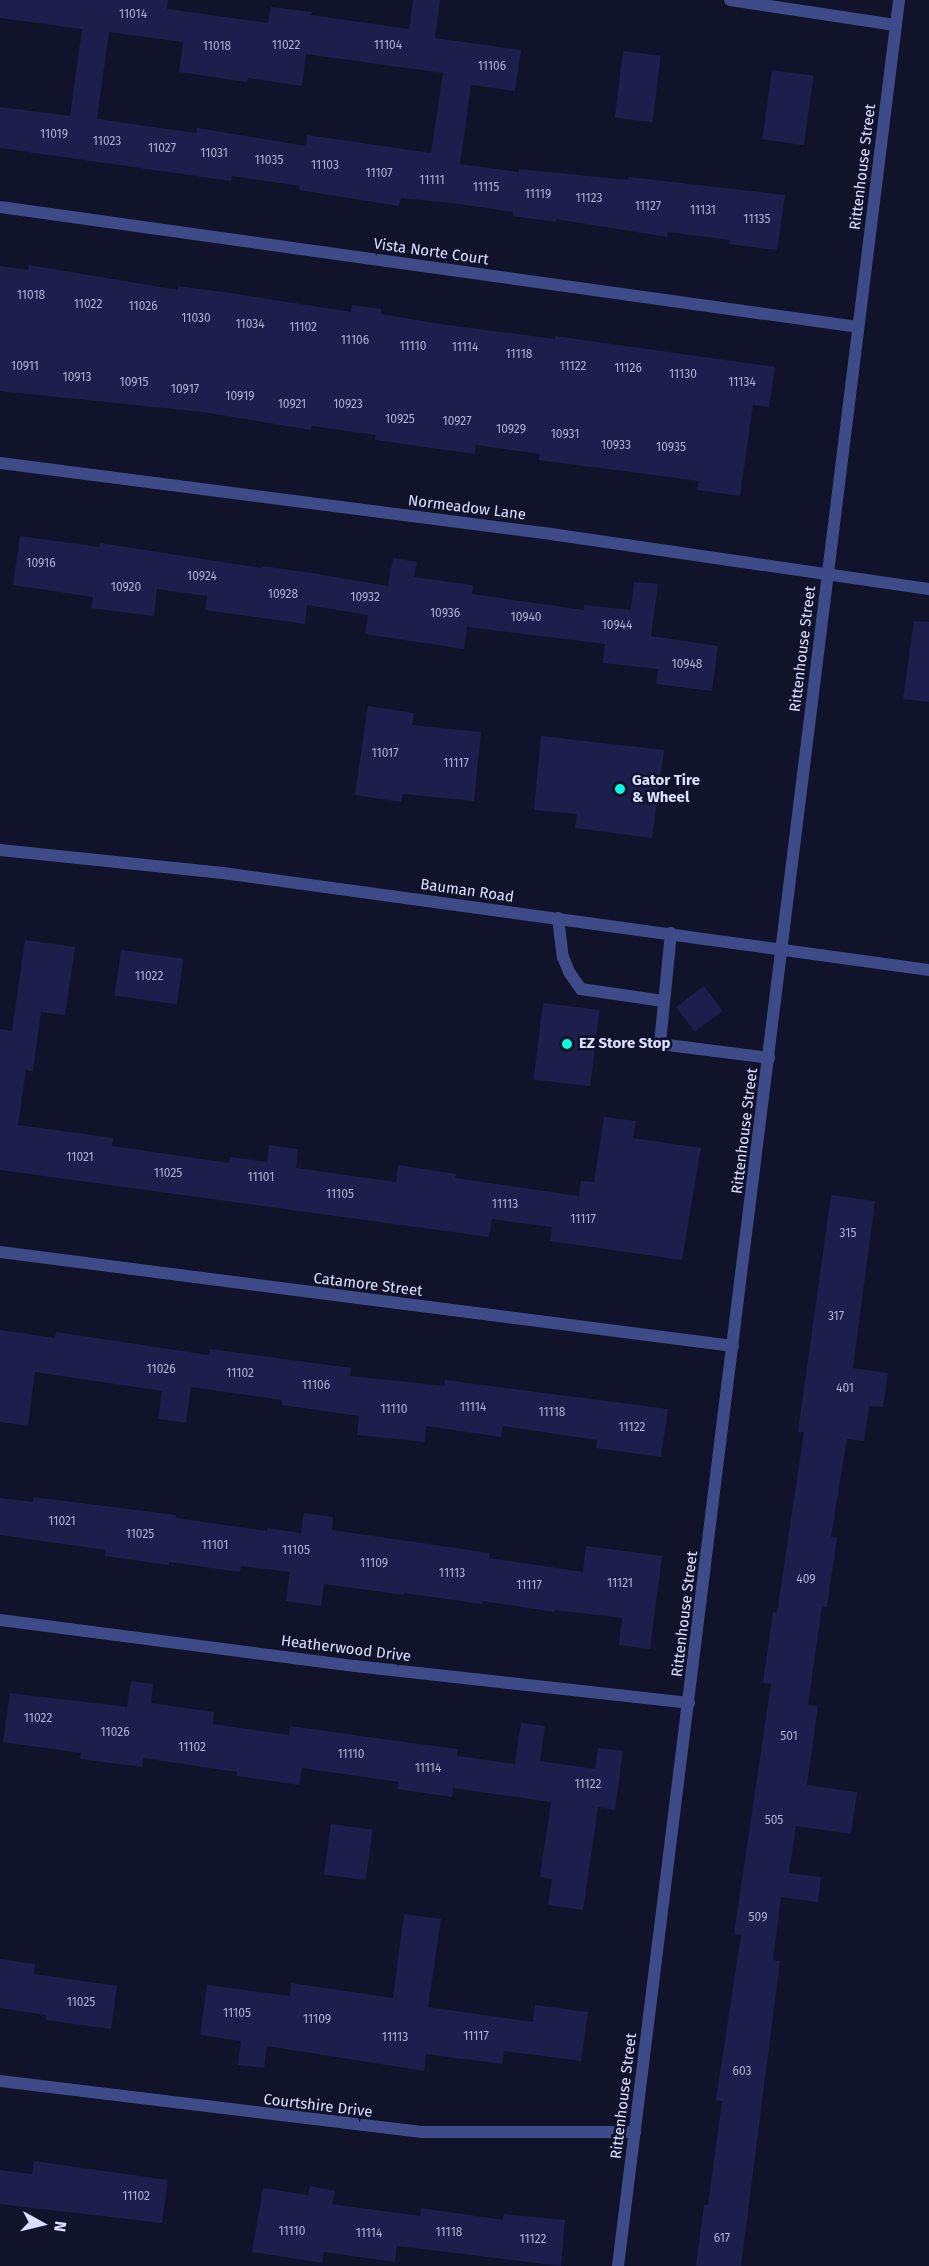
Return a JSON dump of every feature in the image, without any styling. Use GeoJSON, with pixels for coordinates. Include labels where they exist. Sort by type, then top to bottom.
{"type":"FeatureCollection","features":[{"type":"Feature","properties":{"kind":"street"},"geometry":{"type":"LineString","coordinates":[[730,0],[895,25]]}},
{"type":"Feature","properties":{"kind":"street","name":"Rittenhouse Street"},"geometry":{"type":"LineString","coordinates":[[618,2266],[898,0]]}},
{"type":"Feature","properties":{"kind":"street","name":"Vista Norte Court"},"geometry":{"type":"LineString","coordinates":[[0,207],[858,327]]}},
{"type":"Feature","properties":{"kind":"street","name":"Normeadow Lane"},"geometry":{"type":"LineString","coordinates":[[0,463],[551,534],[929,589]]}},
{"type":"Feature","properties":{"kind":"street","name":"Bauman Road"},"geometry":{"type":"LineString","coordinates":[[0,850],[223,873],[929,970]]}},
{"type":"Feature","properties":{"kind":"street"},"geometry":{"type":"LineString","coordinates":[[558,918],[563,957],[569,972],[581,989],[663,1001]]}},
{"type":"Feature","properties":{"kind":"street"},"geometry":{"type":"LineString","coordinates":[[671,933],[660,1044],[769,1058]]}},
{"type":"Feature","properties":{"kind":"street","name":"Catamore Street"},"geometry":{"type":"LineString","coordinates":[[0,1251],[733,1346]]}},
{"type":"Feature","properties":{"kind":"street","name":"Heatherwood Drive"},"geometry":{"type":"LineString","coordinates":[[0,1620],[355,1666],[689,1703]]}},
{"type":"Feature","properties":{"kind":"street","name":"Courtshire Drive"},"geometry":{"type":"LineString","coordinates":[[0,2081],[422,2132],[635,2132]]}},
{"type":"Feature","properties":{"kind":"building"},"geometry":{"type":"Polygon","coordinates":[[[0,0],[168,0],[167,9],[268,23],[271,7],[409,29],[413,0],[440,0],[435,38],[521,50],[515,91],[471,85],[460,164],[519,172],[519,169],[628,180],[629,177],[785,195],[777,250],[729,244],[730,240],[668,232],[667,237],[556,219],[556,222],[513,216],[513,212],[452,203],[401,198],[399,206],[299,190],[300,186],[232,176],[231,181],[0,148],[0,107],[70,116],[82,29],[0,18],[0,0]],[[109,32],[97,119],[196,133],[197,128],[306,146],[307,135],[431,153],[443,73],[306,54],[302,86],[248,78],[247,82],[179,72],[183,42],[109,32]]]}},
{"type":"Feature","properties":{"kind":"building"},"geometry":{"type":"Polygon","coordinates":[[[623,51],[661,56],[653,122],[615,118],[623,51]]]}},
{"type":"Feature","properties":{"kind":"building"},"geometry":{"type":"Polygon","coordinates":[[[772,70],[814,76],[804,145],[762,139],[772,70]]]}},
{"type":"Feature","properties":{"kind":"building"},"geometry":{"type":"Polygon","coordinates":[[[29,265],[178,290],[178,286],[351,312],[352,305],[381,309],[381,314],[440,324],[555,339],[555,336],[775,367],[769,407],[753,405],[740,496],[697,490],[699,481],[539,460],[540,454],[476,445],[475,454],[375,440],[376,435],[312,426],[311,430],[203,412],[0,391],[0,266],[28,270],[29,265]]]}},
{"type":"Feature","properties":{"kind":"building"},"geometry":{"type":"Polygon","coordinates":[[[20,536],[99,547],[100,543],[388,586],[393,558],[417,562],[414,577],[473,585],[472,594],[584,610],[584,605],[631,610],[634,582],[658,584],[651,636],[718,646],[712,691],[656,684],[658,669],[603,663],[605,644],[467,627],[464,649],[365,634],[368,615],[307,605],[305,624],[205,610],[207,596],[157,589],[154,616],[91,608],[93,597],[13,585],[20,536]]]}},
{"type":"Feature","properties":{"kind":"building"},"geometry":{"type":"Polygon","coordinates":[[[914,621],[929,622],[929,702],[903,699],[914,621]]]}},
{"type":"Feature","properties":{"kind":"building"},"geometry":{"type":"Polygon","coordinates":[[[368,706],[414,713],[412,725],[481,732],[474,801],[403,794],[401,802],[355,795],[368,706]]]}},
{"type":"Feature","properties":{"kind":"building","name":"Gator Tire & Wheel"},"geometry":{"type":"Polygon","coordinates":[[[541,736],[664,750],[652,838],[575,828],[577,814],[534,810],[541,736]]]}},
{"type":"Feature","properties":{"kind":"building"},"geometry":{"type":"Polygon","coordinates":[[[25,940],[75,947],[65,1015],[41,1012],[33,1071],[26,1070],[18,1125],[113,1138],[112,1146],[229,1163],[230,1157],[267,1162],[269,1145],[298,1149],[296,1168],[396,1182],[398,1165],[456,1174],[455,1178],[579,1196],[581,1181],[594,1182],[604,1117],[636,1121],[633,1138],[701,1148],[682,1260],[550,1241],[552,1227],[492,1219],[489,1237],[0,1170],[0,1029],[12,1031],[25,940]]]}},
{"type":"Feature","properties":{"kind":"building"},"geometry":{"type":"Polygon","coordinates":[[[121,950],[183,959],[177,1004],[115,996],[121,950]]]}},
{"type":"Feature","properties":{"kind":"building"},"geometry":{"type":"Polygon","coordinates":[[[704,986],[723,1011],[695,1032],[676,1007],[704,986]]]}},
{"type":"Feature","properties":{"kind":"building","name":"EZ Store Stop"},"geometry":{"type":"Polygon","coordinates":[[[543,1003],[600,1010],[590,1086],[534,1079],[543,1003]]]}},
{"type":"Feature","properties":{"kind":"building"},"geometry":{"type":"Polygon","coordinates":[[[831,1195],[875,1201],[853,1368],[888,1373],[883,1407],[869,1406],[864,1441],[847,1439],[831,1537],[837,1538],[827,1607],[822,1606],[808,1705],[818,1706],[807,1785],[857,1792],[851,1834],[796,1826],[789,1873],[821,1877],[818,1902],[781,1897],[773,1960],[780,1961],[741,2266],[696,2266],[704,2205],[708,2205],[722,2101],[716,2100],[741,1935],[734,1934],[771,1684],[763,1683],[773,1612],[777,1613],[804,1432],[798,1432],[831,1195]]]}},
{"type":"Feature","properties":{"kind":"building"},"geometry":{"type":"Polygon","coordinates":[[[0,1330],[55,1338],[56,1332],[209,1355],[210,1349],[351,1368],[350,1376],[445,1386],[445,1380],[668,1409],[661,1457],[596,1448],[597,1440],[503,1426],[501,1437],[426,1426],[425,1442],[357,1435],[359,1416],[282,1405],[282,1400],[191,1387],[186,1423],[158,1419],[162,1391],[35,1372],[28,1426],[0,1422],[0,1330]]]}},
{"type":"Feature","properties":{"kind":"building"},"geometry":{"type":"Polygon","coordinates":[[[33,1497],[176,1515],[176,1518],[267,1531],[267,1528],[301,1533],[304,1513],[333,1517],[332,1530],[490,1553],[489,1558],[583,1572],[586,1546],[662,1556],[650,1649],[619,1645],[622,1618],[555,1610],[555,1612],[483,1601],[482,1604],[324,1584],[321,1606],[286,1601],[290,1572],[241,1566],[240,1572],[169,1562],[169,1565],[105,1556],[106,1550],[0,1535],[0,1498],[33,1502],[33,1497]]]}},
{"type":"Feature","properties":{"kind":"building"},"geometry":{"type":"Polygon","coordinates":[[[131,1681],[153,1684],[151,1703],[214,1712],[213,1724],[289,1735],[290,1726],[458,1749],[457,1756],[515,1764],[521,1723],[545,1726],[540,1761],[595,1769],[598,1748],[623,1751],[615,1810],[598,1807],[583,1910],[548,1905],[552,1879],[540,1877],[551,1802],[453,1788],[452,1797],[397,1789],[399,1782],[302,1768],[299,1785],[237,1776],[237,1772],[143,1758],[142,1767],[80,1759],[81,1753],[3,1742],[10,1693],[127,1707],[131,1681]]]}},
{"type":"Feature","properties":{"kind":"building"},"geometry":{"type":"Polygon","coordinates":[[[331,1824],[373,1830],[365,1880],[324,1875],[331,1824]]]}},
{"type":"Feature","properties":{"kind":"building"},"geometry":{"type":"Polygon","coordinates":[[[404,1914],[441,1919],[428,2007],[533,2022],[535,2005],[588,2012],[581,2061],[504,2051],[502,2064],[426,2054],[424,2071],[267,2046],[264,2068],[238,2065],[241,2041],[200,2035],[207,1985],[290,1996],[291,1983],[393,1998],[404,1914]]]}},
{"type":"Feature","properties":{"kind":"building"},"geometry":{"type":"Polygon","coordinates":[[[0,1959],[35,1964],[34,1974],[117,1986],[111,2029],[46,2020],[46,2015],[0,2008],[0,1959]]]}},
{"type":"Feature","properties":{"kind":"building"},"geometry":{"type":"Polygon","coordinates":[[[34,2161],[168,2180],[162,2223],[0,2204],[0,2170],[32,2174],[34,2161]]]}},
{"type":"Feature","properties":{"kind":"building"},"geometry":{"type":"Polygon","coordinates":[[[310,2186],[335,2191],[332,2204],[420,2216],[421,2208],[503,2220],[504,2214],[565,2220],[561,2266],[397,2246],[395,2262],[324,2252],[322,2263],[252,2252],[263,2188],[308,2195],[310,2186]]]}},
{"type":"Feature","properties":{"kind":"place","name":"Gator Tire & Wheel"},"geometry":{"type":"Point","coordinates":[620,789]}},
{"type":"Feature","properties":{"kind":"place","name":"EZ Store Stop"},"geometry":{"type":"Point","coordinates":[567,1044]}}]}
